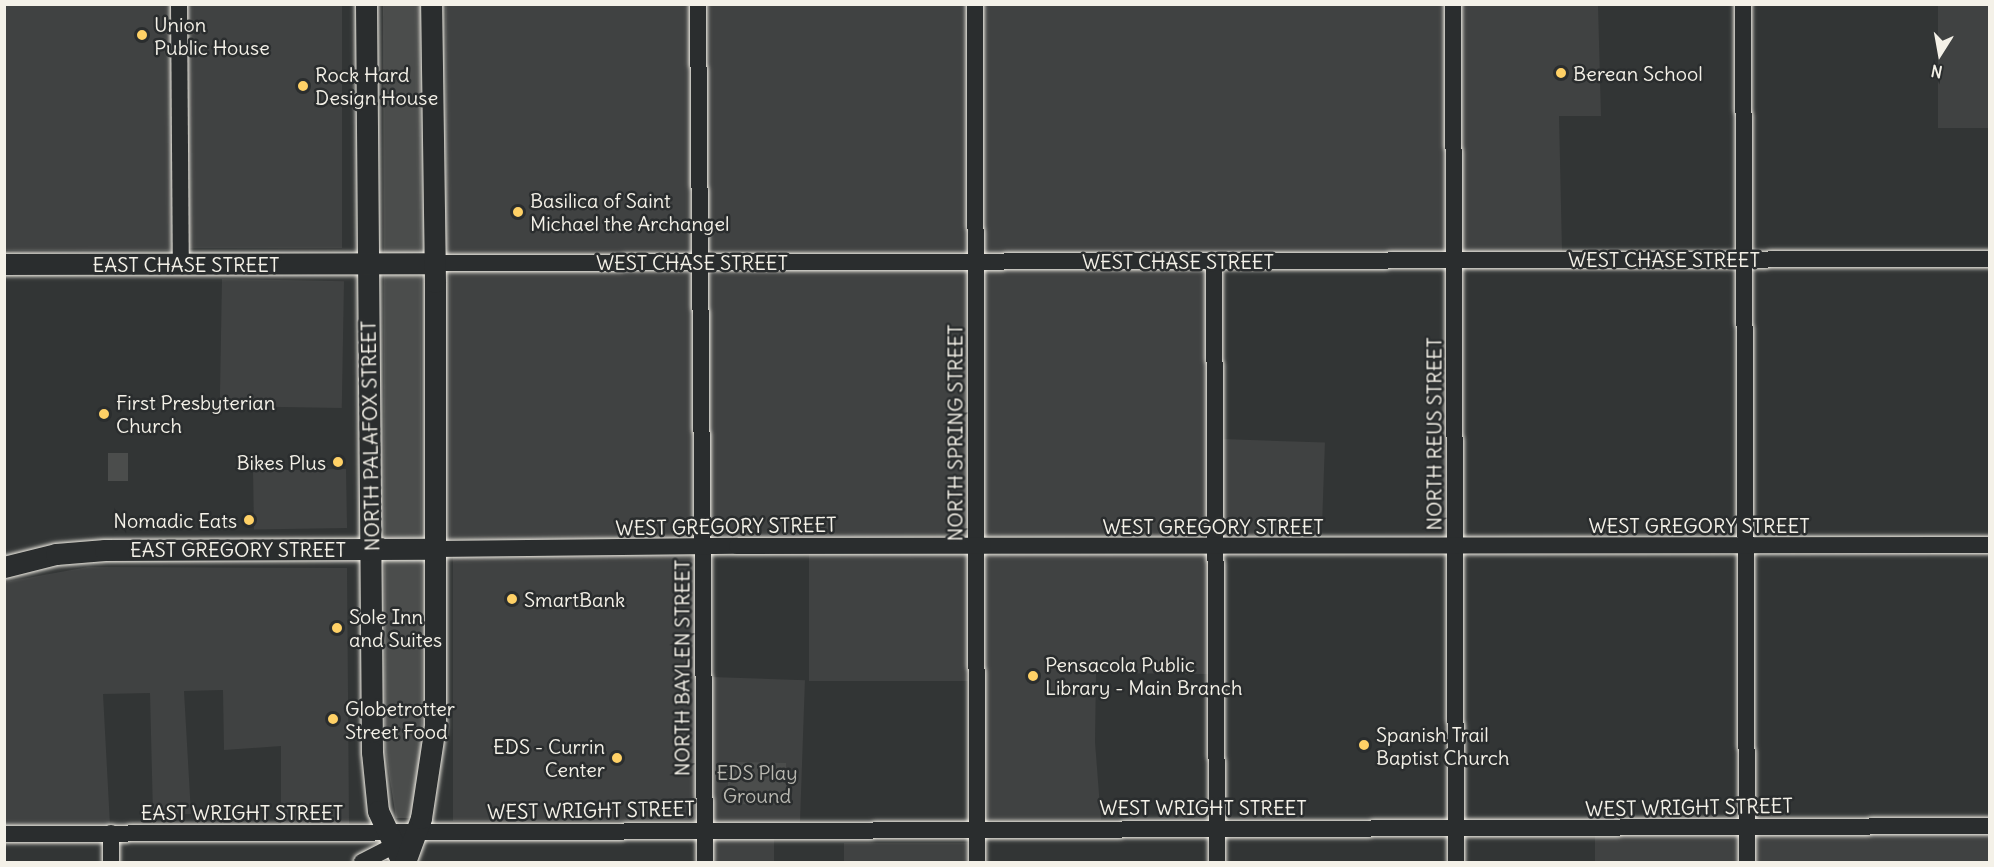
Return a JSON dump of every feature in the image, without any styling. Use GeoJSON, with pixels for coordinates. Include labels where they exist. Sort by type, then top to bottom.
{"type":"FeatureCollection","features":[{"type":"Feature","properties":{"kind":"main road","name":"NORTH PALAFOX STREET"},"geometry":{"type":"LineString","coordinates":[[366,4],[372,752],[378,812],[397,851]]}},
{"type":"Feature","properties":{"kind":"main road"},"geometry":{"type":"LineString","coordinates":[[397,851],[417,833],[435,725],[435,263],[431,4]]}},
{"type":"Feature","properties":{"kind":"main road","name":"EAST CHASE STREET"},"geometry":{"type":"LineString","coordinates":[[4,264],[367,263]]}},
{"type":"Feature","properties":{"kind":"main road","name":"WEST CHASE STREET"},"geometry":{"type":"LineString","coordinates":[[367,263],[435,263]]}},
{"type":"Feature","properties":{"kind":"main road","name":"EAST GREGORY STREET"},"geometry":{"type":"LineString","coordinates":[[4,567],[78,551],[122,549],[436,549]]}},
{"type":"Feature","properties":{"kind":"street"},"geometry":{"type":"LineString","coordinates":[[179,4],[181,264]]}},
{"type":"Feature","properties":{"kind":"street","name":"NORTH BAYLEN STREET"},"geometry":{"type":"LineString","coordinates":[[698,4],[705,862]]}},
{"type":"Feature","properties":{"kind":"street","name":"NORTH SPRING STREET"},"geometry":{"type":"LineString","coordinates":[[975,4],[977,862]]}},
{"type":"Feature","properties":{"kind":"street","name":"NORTH REUS STREET"},"geometry":{"type":"LineString","coordinates":[[1453,4],[1456,862]]}},
{"type":"Feature","properties":{"kind":"street"},"geometry":{"type":"LineString","coordinates":[[1743,4],[1747,862]]}},
{"type":"Feature","properties":{"kind":"street","name":"WEST CHASE STREET"},"geometry":{"type":"LineString","coordinates":[[435,263],[1989,259]]}},
{"type":"Feature","properties":{"kind":"street"},"geometry":{"type":"LineString","coordinates":[[1214,261],[1216,862]]}},
{"type":"Feature","properties":{"kind":"street","name":"WEST GREGORY STREET"},"geometry":{"type":"LineString","coordinates":[[436,549],[1989,544]]}},
{"type":"Feature","properties":{"kind":"street","name":"EAST GREGORY STREET"},"geometry":{"type":"LineString","coordinates":[[4,557],[42,557]]}},
{"type":"Feature","properties":{"kind":"street","name":"WEST WRIGHT STREET"},"geometry":{"type":"LineString","coordinates":[[417,833],[704,829],[1989,826]]}},
{"type":"Feature","properties":{"kind":"street"},"geometry":{"type":"LineString","coordinates":[[111,833],[111,862]]}},
{"type":"Feature","properties":{"kind":"street","name":"EAST WRIGHT STREET"},"geometry":{"type":"LineString","coordinates":[[4,834],[111,833],[397,851]]}},
{"type":"Feature","properties":{"kind":"street","name":"EAST WRIGHT STREET"},"geometry":{"type":"LineString","coordinates":[[362,862],[397,851],[417,833]]}},
{"type":"Feature","properties":{"kind":"shaded area"},"geometry":{"type":"Polygon","coordinates":[[[4,5],[172,5],[172,250],[4,250],[4,5]]]}},
{"type":"Feature","properties":{"kind":"shaded area"},"geometry":{"type":"Polygon","coordinates":[[[186,5],[342,5],[342,248],[186,248],[186,5]]]}},
{"type":"Feature","properties":{"kind":"shaded area"},"geometry":{"type":"Polygon","coordinates":[[[446,5],[691,5],[691,255],[446,255],[446,5]]]}},
{"type":"Feature","properties":{"kind":"shaded area"},"geometry":{"type":"Polygon","coordinates":[[[705,5],[968,5],[968,254],[705,254],[705,5]]]}},
{"type":"Feature","properties":{"kind":"shaded area"},"geometry":{"type":"Polygon","coordinates":[[[983,5],[1445,5],[1445,254],[983,254],[983,5]]]}},
{"type":"Feature","properties":{"kind":"shaded area"},"geometry":{"type":"Polygon","coordinates":[[[1460,5],[1598,5],[1601,116],[1559,116],[1562,251],[1461,252],[1460,5]]]}},
{"type":"Feature","properties":{"kind":"shaded area"},"geometry":{"type":"Polygon","coordinates":[[[1938,5],[1989,5],[1989,128],[1938,128],[1938,5]]]}},
{"type":"Feature","properties":{"kind":"shaded area"},"geometry":{"type":"Polygon","coordinates":[[[983,269],[1207,269],[1207,539],[983,539],[983,269]]]}},
{"type":"Feature","properties":{"kind":"shaded area"},"geometry":{"type":"Polygon","coordinates":[[[450,270],[693,270],[693,539],[450,539],[450,270]]]}},
{"type":"Feature","properties":{"kind":"shaded area"},"geometry":{"type":"Polygon","coordinates":[[[707,270],[968,270],[968,538],[707,538],[707,270]]]}},
{"type":"Feature","properties":{"kind":"shaded area"},"geometry":{"type":"Polygon","coordinates":[[[222,279],[344,281],[342,408],[220,406],[222,279]]]}},
{"type":"Feature","properties":{"kind":"shaded area"},"geometry":{"type":"Polygon","coordinates":[[[1222,439],[1325,443],[1321,542],[1219,538],[1222,439]]]}},
{"type":"Feature","properties":{"kind":"shaded area"},"geometry":{"type":"Polygon","coordinates":[[[346,469],[347,528],[254,530],[253,471],[346,469]]]}},
{"type":"Feature","properties":{"kind":"shaded area"},"geometry":{"type":"Polygon","coordinates":[[[809,554],[968,554],[968,681],[809,681],[809,554]]]}},
{"type":"Feature","properties":{"kind":"shaded area"},"geometry":{"type":"Polygon","coordinates":[[[453,555],[695,555],[695,821],[453,821],[453,555]]]}},
{"type":"Feature","properties":{"kind":"shaded area"},"geometry":{"type":"Polygon","coordinates":[[[983,555],[1208,555],[1208,674],[1096,673],[1095,742],[1101,820],[988,820],[983,689],[983,555]]]}},
{"type":"Feature","properties":{"kind":"shaded area"},"geometry":{"type":"Polygon","coordinates":[[[88,567],[347,568],[349,824],[281,824],[281,746],[224,750],[223,690],[184,691],[191,814],[153,815],[150,693],[103,694],[110,825],[5,825],[5,582],[88,567]]]}},
{"type":"Feature","properties":{"kind":"shaded area"},"geometry":{"type":"Polygon","coordinates":[[[711,677],[805,680],[800,824],[706,821],[711,677]]]}},
{"type":"Feature","properties":{"kind":"shaded area"},"geometry":{"type":"Polygon","coordinates":[[[1754,834],[1989,834],[1989,862],[1754,862],[1754,834]]]}},
{"type":"Feature","properties":{"kind":"shaded area"},"geometry":{"type":"Polygon","coordinates":[[[1595,835],[1740,835],[1740,862],[1595,862],[1595,835]]]}},
{"type":"Feature","properties":{"kind":"shaded area"},"geometry":{"type":"Polygon","coordinates":[[[712,837],[774,837],[774,862],[712,862],[712,837]]]}},
{"type":"Feature","properties":{"kind":"shaded area"},"geometry":{"type":"Polygon","coordinates":[[[844,843],[969,843],[969,862],[844,862],[844,843]]]}},
{"type":"Feature","properties":{"kind":"green space"},"geometry":{"type":"Polygon","coordinates":[[[383,5],[420,5],[422,751],[412,818],[396,818],[385,748],[383,5]]]}},
{"type":"Feature","properties":{"kind":"green space"},"geometry":{"type":"Polygon","coordinates":[[[108,453],[128,453],[128,481],[108,481],[108,453]]]}},
{"type":"Feature","properties":{"kind":"green space","name":"EDS Play Ground"},"geometry":{"type":"Polygon","coordinates":[[[732,762],[786,763],[786,805],[728,802],[728,765],[732,762]]]}},
{"type":"Feature","properties":{"kind":"place","name":"Union Public House"},"geometry":{"type":"Point","coordinates":[142,35]}},
{"type":"Feature","properties":{"kind":"place","name":"Berean School"},"geometry":{"type":"Point","coordinates":[1561,73]}},
{"type":"Feature","properties":{"kind":"place","name":"Rock Hard Design House"},"geometry":{"type":"Point","coordinates":[303,86]}},
{"type":"Feature","properties":{"kind":"place","name":"Basilica of Saint Michael the Archangel"},"geometry":{"type":"Point","coordinates":[518,212]}},
{"type":"Feature","properties":{"kind":"place","name":"First Presbyterian Church"},"geometry":{"type":"Point","coordinates":[104,414]}},
{"type":"Feature","properties":{"kind":"place","name":"Bikes Plus"},"geometry":{"type":"Point","coordinates":[338,462]}},
{"type":"Feature","properties":{"kind":"place","name":"Nomadic Eats"},"geometry":{"type":"Point","coordinates":[249,520]}},
{"type":"Feature","properties":{"kind":"place","name":"SmartBank"},"geometry":{"type":"Point","coordinates":[512,599]}},
{"type":"Feature","properties":{"kind":"place","name":"Sole Inn and Suites"},"geometry":{"type":"Point","coordinates":[337,628]}},
{"type":"Feature","properties":{"kind":"place","name":"Pensacola Public Library - Main Branch"},"geometry":{"type":"Point","coordinates":[1033,676]}},
{"type":"Feature","properties":{"kind":"place","name":"Globetrotter Street Food"},"geometry":{"type":"Point","coordinates":[333,719]}},
{"type":"Feature","properties":{"kind":"place","name":"Spanish Trail Baptist Church"},"geometry":{"type":"Point","coordinates":[1364,745]}},
{"type":"Feature","properties":{"kind":"place","name":"EDS - Currin Center"},"geometry":{"type":"Point","coordinates":[617,758]}}]}
